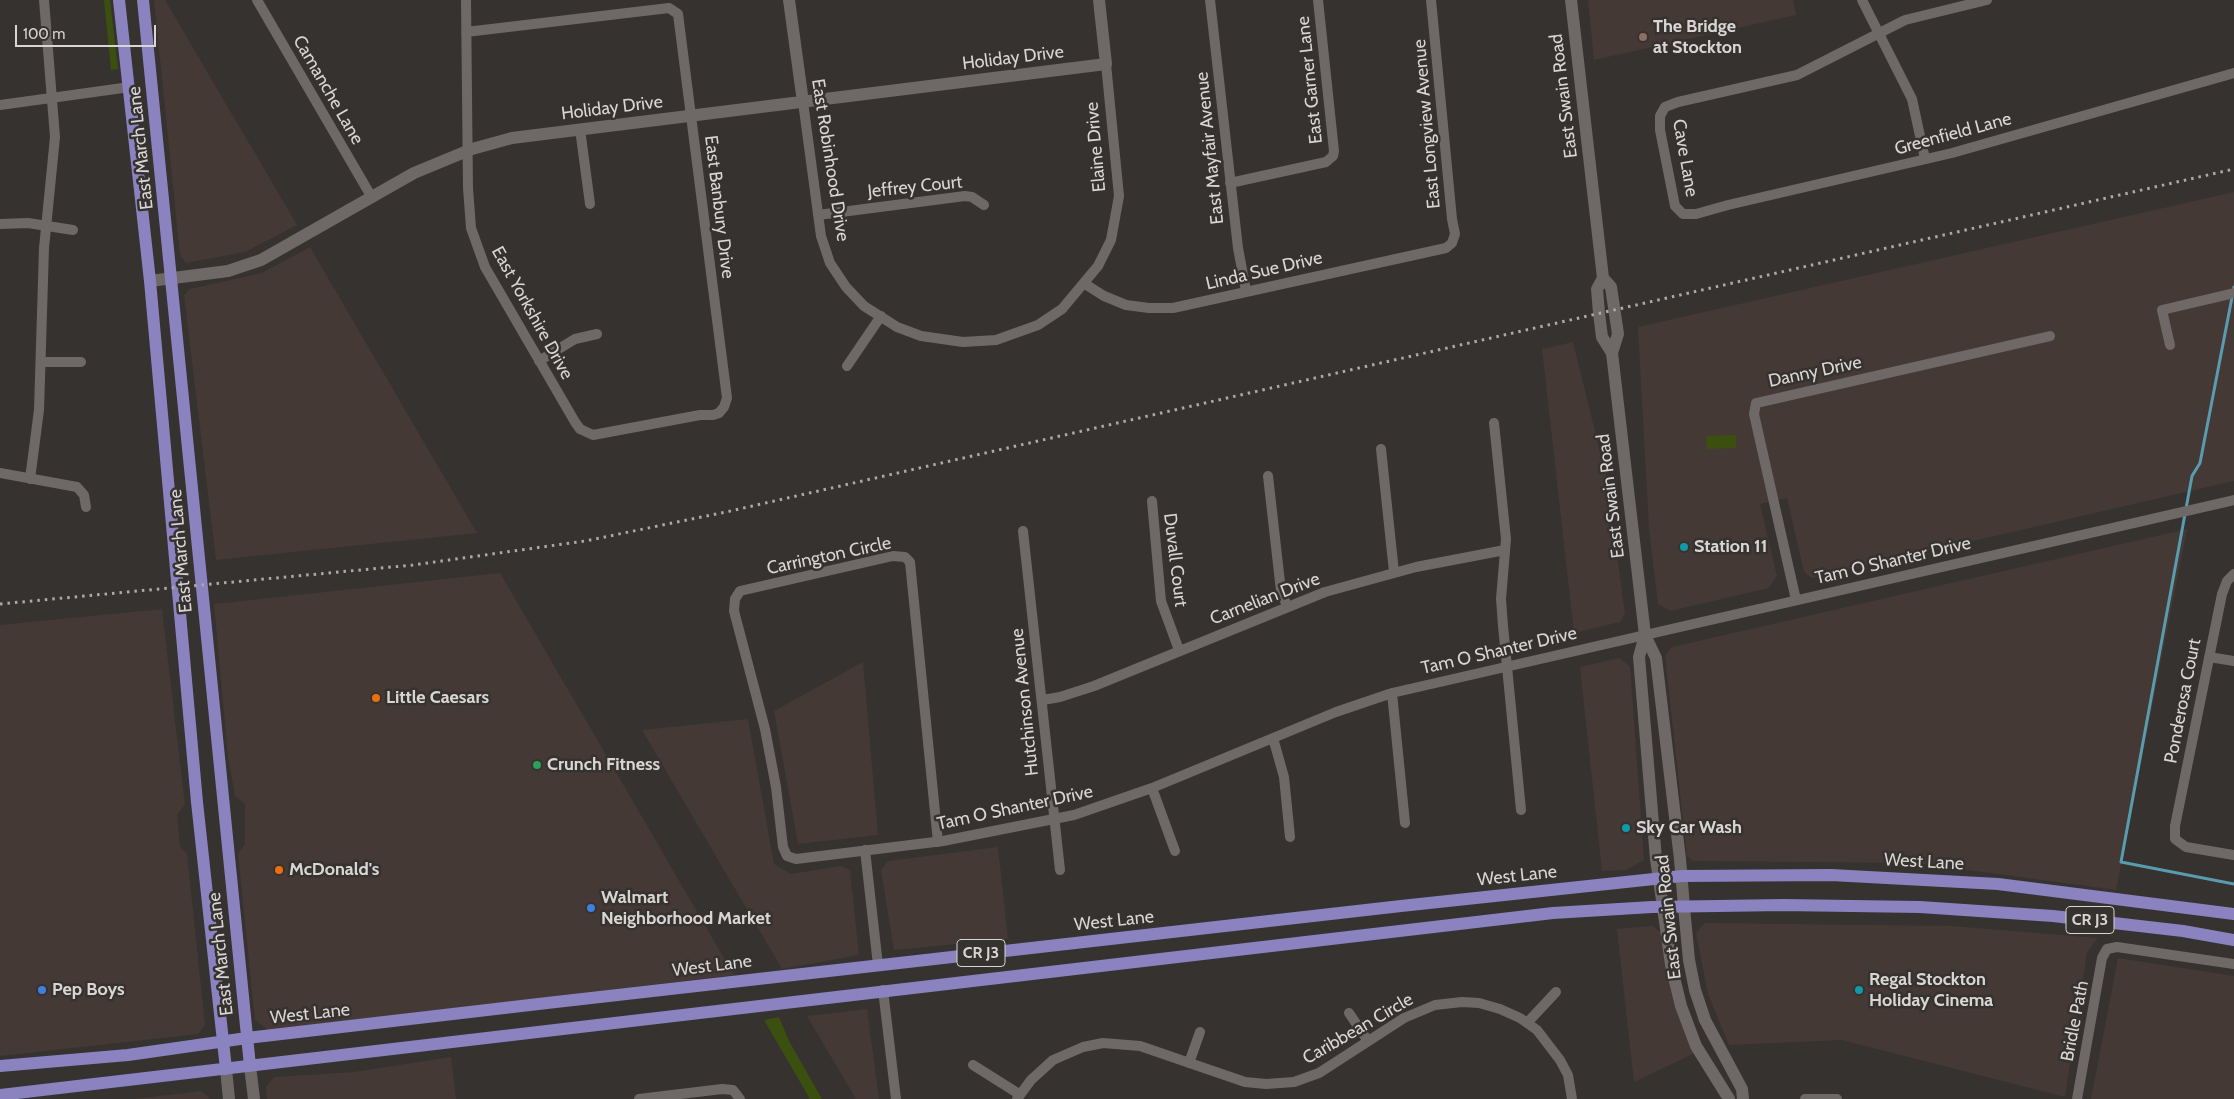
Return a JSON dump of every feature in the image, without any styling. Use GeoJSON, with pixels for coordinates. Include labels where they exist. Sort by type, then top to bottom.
{"type":"FeatureCollection","features":[{"type":"Feature","properties":{"kind":"main road","name":"East March Lane"},"geometry":{"type":"LineString","coordinates":[[120,0],[150,281],[197,802],[226,1068]]}},
{"type":"Feature","properties":{"kind":"main road","name":"East March Lane"},"geometry":{"type":"LineString","coordinates":[[143,0],[250,1066]]}},
{"type":"Feature","properties":{"kind":"main road","name":"West Lane"},"geometry":{"type":"LineString","coordinates":[[0,1066],[128,1055],[247,1038],[878,965],[1682,876],[1831,875],[1998,884],[2234,914]]}},
{"type":"Feature","properties":{"kind":"main road","name":"CR J3"},"geometry":{"type":"LineString","coordinates":[[0,1095],[883,990],[1553,913],[1664,907],[1783,906],[1946,909],[2053,916],[2183,931],[2234,940]]}},
{"type":"Feature","properties":{"kind":"street"},"geometry":{"type":"LineString","coordinates":[[30,479],[39,410],[44,265],[55,137],[44,0]]}},
{"type":"Feature","properties":{"kind":"street","name":"Camanche Lane"},"geometry":{"type":"LineString","coordinates":[[257,0],[371,196]]}},
{"type":"Feature","properties":{"kind":"street","name":"East Yorkshire Drive"},"geometry":{"type":"LineString","coordinates":[[466,0],[469,213],[475,243],[485,267],[580,429],[590,434],[700,415],[713,415],[722,409]]}},
{"type":"Feature","properties":{"kind":"street","name":"East Robinhood Drive"},"geometry":{"type":"LineString","coordinates":[[789,0],[818,215],[830,263],[852,294],[897,327],[935,339],[963,342],[996,340],[1024,331],[1050,318],[1072,300],[1085,284]]}},
{"type":"Feature","properties":{"kind":"street","name":"Elaine Drive"},"geometry":{"type":"LineString","coordinates":[[1085,284],[1105,253],[1118,211],[1118,182],[1099,0]]}},
{"type":"Feature","properties":{"kind":"street","name":"East Mayfair Avenue"},"geometry":{"type":"LineString","coordinates":[[1210,0],[1238,248],[1246,291]]}},
{"type":"Feature","properties":{"kind":"street","name":"East Garner Lane"},"geometry":{"type":"LineString","coordinates":[[1230,183],[1326,162],[1333,156],[1318,0]]}},
{"type":"Feature","properties":{"kind":"street","name":"East Longview Avenue"},"geometry":{"type":"LineString","coordinates":[[1431,0],[1452,220],[1456,234],[1452,243]]}},
{"type":"Feature","properties":{"kind":"street","name":"East Swain Road"},"geometry":{"type":"LineString","coordinates":[[1571,0],[1603,278],[1611,287],[1618,334],[1612,353],[1645,635],[1656,658],[1682,876],[1689,960],[1705,1020],[1742,1089],[1743,1099]]}},
{"type":"Feature","properties":{"kind":"street"},"geometry":{"type":"LineString","coordinates":[[1862,0],[1912,99],[1925,159]]}},
{"type":"Feature","properties":{"kind":"street"},"geometry":{"type":"LineString","coordinates":[[1879,33],[1905,20],[1987,0]]}},
{"type":"Feature","properties":{"kind":"street","name":"East Banbury Drive"},"geometry":{"type":"LineString","coordinates":[[466,32],[668,8],[674,10],[680,18],[727,398],[722,409]]}},
{"type":"Feature","properties":{"kind":"street","name":"Cave Lane"},"geometry":{"type":"LineString","coordinates":[[1678,211],[1673,200],[1660,130],[1660,116],[1665,107],[1678,102],[1798,75],[1879,33]]}},
{"type":"Feature","properties":{"kind":"street","name":"Holiday Drive"},"geometry":{"type":"LineString","coordinates":[[150,281],[228,271],[261,260],[371,196],[430,166],[512,138],[1106,64]]}},
{"type":"Feature","properties":{"kind":"street","name":"Greenfield Lane"},"geometry":{"type":"LineString","coordinates":[[1678,211],[1683,214],[1696,214],[1925,159],[2234,73]]}},
{"type":"Feature","properties":{"kind":"street"},"geometry":{"type":"LineString","coordinates":[[0,105],[130,87]]}},
{"type":"Feature","properties":{"kind":"street"},"geometry":{"type":"LineString","coordinates":[[580,129],[590,204]]}},
{"type":"Feature","properties":{"kind":"street","name":"Jeffrey Court"},"geometry":{"type":"LineString","coordinates":[[818,215],[965,196],[972,197],[984,205]]}},
{"type":"Feature","properties":{"kind":"street"},"geometry":{"type":"LineString","coordinates":[[0,224],[28,223],[73,230]]}},
{"type":"Feature","properties":{"kind":"street","name":"Linda Sue Drive"},"geometry":{"type":"LineString","coordinates":[[1085,284],[1117,301],[1149,308],[1174,308],[1446,248],[1452,243]]}},
{"type":"Feature","properties":{"kind":"street"},"geometry":{"type":"LineString","coordinates":[[2170,345],[2162,310],[2234,293]]}},
{"type":"Feature","properties":{"kind":"street"},"geometry":{"type":"LineString","coordinates":[[847,366],[881,316]]}},
{"type":"Feature","properties":{"kind":"street"},"geometry":{"type":"LineString","coordinates":[[539,361],[575,339],[597,334]]}},
{"type":"Feature","properties":{"kind":"street","name":"Danny Drive"},"geometry":{"type":"LineString","coordinates":[[1796,600],[1754,414],[1756,403],[2050,336]]}},
{"type":"Feature","properties":{"kind":"street"},"geometry":{"type":"LineString","coordinates":[[41,362],[81,362]]}},
{"type":"Feature","properties":{"kind":"street"},"geometry":{"type":"LineString","coordinates":[[1494,423],[1506,550],[1501,599],[1521,810]]}},
{"type":"Feature","properties":{"kind":"street"},"geometry":{"type":"LineString","coordinates":[[1381,449],[1394,572]]}},
{"type":"Feature","properties":{"kind":"street"},"geometry":{"type":"LineString","coordinates":[[0,473],[77,487],[84,495],[86,507]]}},
{"type":"Feature","properties":{"kind":"street"},"geometry":{"type":"LineString","coordinates":[[1268,476],[1281,590],[1287,606]]}},
{"type":"Feature","properties":{"kind":"street","name":"Tam O Shanter Drive"},"geometry":{"type":"LineString","coordinates":[[784,852],[791,859],[796,859],[938,842],[1053,820],[1152,788],[1273,738],[1392,693],[1507,665],[2234,500]]}},
{"type":"Feature","properties":{"kind":"street","name":"Duvall Court"},"geometry":{"type":"LineString","coordinates":[[1152,501],[1161,601],[1180,650]]}},
{"type":"Feature","properties":{"kind":"street","name":"Hutchinson Avenue"},"geometry":{"type":"LineString","coordinates":[[1023,531],[1043,700],[1053,820],[1060,870]]}},
{"type":"Feature","properties":{"kind":"street","name":"Carnelian Drive"},"geometry":{"type":"LineString","coordinates":[[1043,700],[1060,697],[1094,686],[1325,592],[1394,572],[1506,550]]}},
{"type":"Feature","properties":{"kind":"street","name":"Carrington Circle"},"geometry":{"type":"LineString","coordinates":[[784,852],[776,787],[765,730],[734,611],[735,599],[744,590],[900,555],[905,557],[911,564],[938,842]]}},
{"type":"Feature","properties":{"kind":"street","name":"Ponderosa Court"},"geometry":{"type":"LineString","coordinates":[[2234,574],[2227,581],[2222,594],[2175,826],[2175,839],[2186,847],[2234,855]]}},
{"type":"Feature","properties":{"kind":"street","name":"East Swain Road"},"geometry":{"type":"LineString","coordinates":[[1645,635],[1639,657],[1659,879],[1671,965],[1681,1006],[1696,1046],[1729,1099]]}},
{"type":"Feature","properties":{"kind":"street"},"geometry":{"type":"LineString","coordinates":[[2209,657],[2234,661]]}},
{"type":"Feature","properties":{"kind":"street"},"geometry":{"type":"LineString","coordinates":[[1392,693],[1406,824]]}},
{"type":"Feature","properties":{"kind":"street"},"geometry":{"type":"LineString","coordinates":[[1273,738],[1284,776],[1290,837]]}},
{"type":"Feature","properties":{"kind":"street"},"geometry":{"type":"LineString","coordinates":[[1152,788],[1175,851]]}},
{"type":"Feature","properties":{"kind":"street"},"geometry":{"type":"LineString","coordinates":[[865,850],[878,965]]}},
{"type":"Feature","properties":{"kind":"street","name":"Bridle Path"},"geometry":{"type":"LineString","coordinates":[[2077,1099],[2102,958],[2107,950],[2117,947],[2234,964]]}},
{"type":"Feature","properties":{"kind":"street"},"geometry":{"type":"LineString","coordinates":[[883,990],[896,1099]]}},
{"type":"Feature","properties":{"kind":"street"},"geometry":{"type":"LineString","coordinates":[[1527,1023],[1556,992]]}},
{"type":"Feature","properties":{"kind":"street","name":"Caribbean Circle"},"geometry":{"type":"LineString","coordinates":[[1018,1096],[1053,1060],[1093,1044],[1113,1042],[1140,1046],[1245,1082],[1284,1083],[1319,1073],[1404,1018],[1422,1009],[1452,1003],[1488,1005],[1527,1023],[1537,1030],[1560,1060],[1568,1075],[1572,1099]]}},
{"type":"Feature","properties":{"kind":"street"},"geometry":{"type":"LineString","coordinates":[[1349,1014],[1368,1041]]}},
{"type":"Feature","properties":{"kind":"street"},"geometry":{"type":"LineString","coordinates":[[1189,1063],[1200,1032]]}},
{"type":"Feature","properties":{"kind":"street"},"geometry":{"type":"LineString","coordinates":[[973,1065],[1018,1096]]}},
{"type":"Feature","properties":{"kind":"street","name":"East March Lane"},"geometry":{"type":"LineString","coordinates":[[250,1066],[254,1099]]}},
{"type":"Feature","properties":{"kind":"street","name":"East March Lane"},"geometry":{"type":"LineString","coordinates":[[226,1068],[229,1099]]}},
{"type":"Feature","properties":{"kind":"street"},"geometry":{"type":"LineString","coordinates":[[639,1099],[722,1089],[733,1090],[740,1099]]}},
{"type":"Feature","properties":{"kind":"street"},"geometry":{"type":"LineString","coordinates":[[1805,1099],[1837,1099]]}},
{"type":"Feature","properties":{"kind":"shaded area"},"geometry":{"type":"Polygon","coordinates":[[[154,0],[165,0],[297,225],[245,252],[186,263],[180,255],[154,0]]]}},
{"type":"Feature","properties":{"kind":"shaded area","name":"The Bridge at Stockton"},"geometry":{"type":"Polygon","coordinates":[[[1588,0],[1793,0],[1796,15],[1594,60],[1588,0]]]}},
{"type":"Feature","properties":{"kind":"shaded area"},"geometry":{"type":"Polygon","coordinates":[[[2234,192],[2234,481],[1812,578],[1804,572],[1787,498],[1760,504],[1777,576],[1769,588],[1670,611],[1658,604],[1649,529],[1638,327],[2234,192]]]}},
{"type":"Feature","properties":{"kind":"shaded area"},"geometry":{"type":"Polygon","coordinates":[[[310,247],[477,533],[216,560],[184,295],[190,289],[262,273],[310,247]]]}},
{"type":"Feature","properties":{"kind":"shaded area"},"geometry":{"type":"Polygon","coordinates":[[[1573,342],[1606,476],[1625,613],[1620,622],[1574,633],[1542,349],[1573,342]]]}},
{"type":"Feature","properties":{"kind":"shaded area"},"geometry":{"type":"Polygon","coordinates":[[[2187,529],[2116,890],[1916,863],[1693,861],[1687,856],[1665,656],[1672,647],[2187,529]]]}},
{"type":"Feature","properties":{"kind":"shaded area"},"geometry":{"type":"Polygon","coordinates":[[[500,573],[734,975],[268,1030],[255,1020],[238,854],[245,844],[245,804],[235,796],[228,757],[214,604],[500,573]]]}},
{"type":"Feature","properties":{"kind":"shaded area"},"geometry":{"type":"Polygon","coordinates":[[[162,609],[185,805],[177,814],[180,847],[187,854],[205,1025],[198,1034],[0,1056],[0,625],[162,609]]]}},
{"type":"Feature","properties":{"kind":"shaded area"},"geometry":{"type":"Polygon","coordinates":[[[1619,658],[1630,666],[1644,860],[1626,870],[1602,871],[1580,667],[1619,658]]]}},
{"type":"Feature","properties":{"kind":"shaded area"},"geometry":{"type":"Polygon","coordinates":[[[863,662],[878,835],[798,844],[774,711],[863,662]]]}},
{"type":"Feature","properties":{"kind":"shaded area"},"geometry":{"type":"Polygon","coordinates":[[[748,719],[774,864],[791,874],[841,866],[850,870],[859,955],[782,969],[642,730],[748,719]]]}},
{"type":"Feature","properties":{"kind":"shaded area"},"geometry":{"type":"Polygon","coordinates":[[[998,847],[1008,939],[894,950],[881,870],[888,861],[998,847]]]}},
{"type":"Feature","properties":{"kind":"shaded area"},"geometry":{"type":"Polygon","coordinates":[[[1705,923],[1952,926],[2098,938],[2087,952],[2065,1097],[1842,1040],[1729,1045],[1708,994],[1696,933],[1705,923]]]}},
{"type":"Feature","properties":{"kind":"shaded area"},"geometry":{"type":"Polygon","coordinates":[[[1652,926],[1662,933],[1672,996],[1693,1054],[1634,1082],[1617,929],[1652,926]]]}},
{"type":"Feature","properties":{"kind":"shaded area"},"geometry":{"type":"Polygon","coordinates":[[[2118,958],[2234,976],[2234,1099],[2091,1099],[2118,958]]]}},
{"type":"Feature","properties":{"kind":"shaded area"},"geometry":{"type":"Polygon","coordinates":[[[867,1009],[879,1099],[856,1099],[807,1016],[867,1009]]]}},
{"type":"Feature","properties":{"kind":"shaded area"},"geometry":{"type":"Polygon","coordinates":[[[451,1057],[456,1099],[267,1099],[266,1087],[274,1077],[354,1072],[451,1057]]]}},
{"type":"Feature","properties":{"kind":"shaded area"},"geometry":{"type":"Polygon","coordinates":[[[201,1091],[211,1099],[134,1099],[201,1091]]]}},
{"type":"Feature","properties":{"kind":"green space"},"geometry":{"type":"Polygon","coordinates":[[[104,0],[110,0],[118,69],[111,70],[104,0]]]}},
{"type":"Feature","properties":{"kind":"green space"},"geometry":{"type":"Polygon","coordinates":[[[1736,435],[1736,448],[1707,449],[1706,436],[1736,435]]]}},
{"type":"Feature","properties":{"kind":"green space"},"geometry":{"type":"Polygon","coordinates":[[[779,1017],[789,1041],[822,1099],[810,1099],[764,1020],[779,1017]]]}},
{"type":"Feature","properties":{"kind":"waterway"},"geometry":{"type":"LineString","coordinates":[[2234,287],[2200,463],[2192,476],[2121,862],[2234,884]]}},
{"type":"Feature","properties":{"kind":"railway"},"geometry":{"type":"LineString","coordinates":[[0,604],[413,565],[585,541],[726,512],[2234,169]]}},
{"type":"Feature","properties":{"kind":"place","name":"The Bridge at Stockton"},"geometry":{"type":"Point","coordinates":[1643,37]}},
{"type":"Feature","properties":{"kind":"place","name":"Station 11"},"geometry":{"type":"Point","coordinates":[1684,547]}},
{"type":"Feature","properties":{"kind":"place","name":"Little Caesars"},"geometry":{"type":"Point","coordinates":[376,698]}},
{"type":"Feature","properties":{"kind":"place","name":"Crunch Fitness"},"geometry":{"type":"Point","coordinates":[537,765]}},
{"type":"Feature","properties":{"kind":"place","name":"Sky Car Wash"},"geometry":{"type":"Point","coordinates":[1626,828]}},
{"type":"Feature","properties":{"kind":"place","name":"McDonald's"},"geometry":{"type":"Point","coordinates":[279,870]}},
{"type":"Feature","properties":{"kind":"place","name":"Walmart Neighborhood Market"},"geometry":{"type":"Point","coordinates":[591,908]}},
{"type":"Feature","properties":{"kind":"place","name":"Pep Boys"},"geometry":{"type":"Point","coordinates":[42,990]}},
{"type":"Feature","properties":{"kind":"place","name":"Regal Stockton Holiday Cinema"},"geometry":{"type":"Point","coordinates":[1859,990]}}]}
